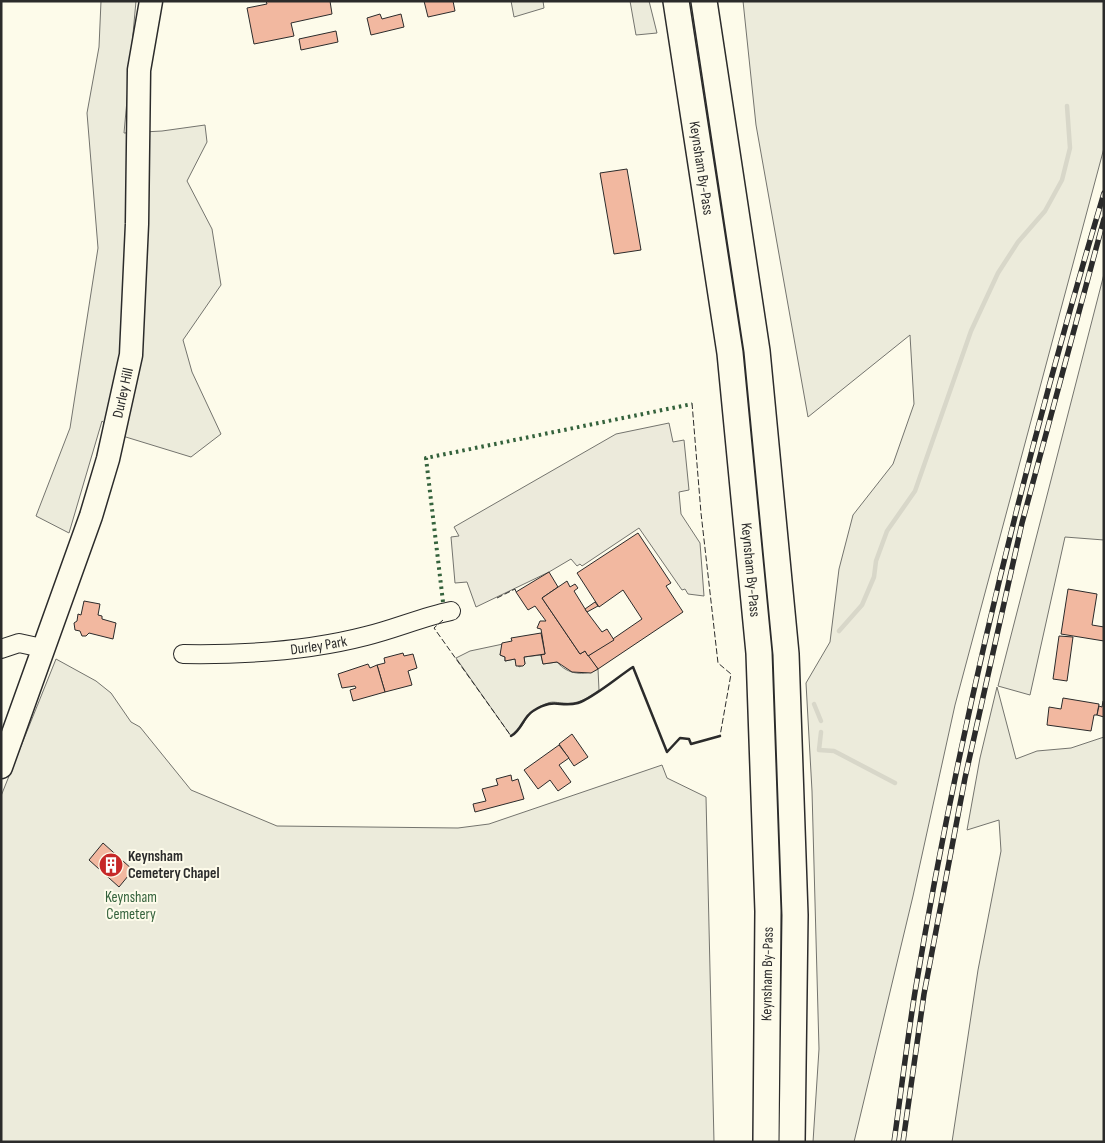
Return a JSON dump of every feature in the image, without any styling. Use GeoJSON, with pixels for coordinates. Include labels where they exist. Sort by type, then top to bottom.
{"type":"FeatureCollection","features":[{"type":"Feature","properties":{"kind":"highway","name":"Keynsham By-Pass"},"geometry":{"type":"LineString","coordinates":[[676,1],[730,353],[759,653],[768,911],[766,1142]]}},
{"type":"Feature","properties":{"kind":"highway","name":"Keynsham By-Pass"},"geometry":{"type":"LineString","coordinates":[[704,1],[757,351],[786,654],[795,915],[792,1142]]}},
{"type":"Feature","properties":{"kind":"main road","name":"Durley Hill"},"geometry":{"type":"LineString","coordinates":[[1,767],[99,487],[131,355],[137,224],[139,70],[151,1]]}},
{"type":"Feature","properties":{"kind":"street","name":"Durley Park"},"geometry":{"type":"LineString","coordinates":[[183,654],[211,654],[316,646],[366,636],[451,611]]}},
{"type":"Feature","properties":{"kind":"street"},"geometry":{"type":"LineString","coordinates":[[1,649],[19,643],[42,648]]}},
{"type":"Feature","properties":{"kind":"green space"},"geometry":{"type":"Polygon","coordinates":[[[101,1],[136,1],[124,133],[162,131],[205,125],[207,142],[187,181],[212,229],[221,285],[183,340],[192,372],[221,434],[191,457],[116,434],[102,421],[69,533],[36,516],[70,428],[98,248],[87,113],[99,47],[101,1]]]}},
{"type":"Feature","properties":{"kind":"green space"},"geometry":{"type":"Polygon","coordinates":[[[511,1],[543,1],[544,8],[514,17],[511,1]]]}},
{"type":"Feature","properties":{"kind":"green space"},"geometry":{"type":"Polygon","coordinates":[[[630,1],[649,1],[657,33],[636,35],[630,1]]]}},
{"type":"Feature","properties":{"kind":"green space"},"geometry":{"type":"Polygon","coordinates":[[[743,1],[1104,1],[1104,148],[955,705],[913,896],[854,1142],[813,1142],[819,1049],[812,791],[806,683],[830,642],[839,569],[853,515],[893,464],[914,404],[910,335],[808,417],[756,125],[743,1]]]}},
{"type":"Feature","properties":{"kind":"green space"},"geometry":{"type":"Polygon","coordinates":[[[1104,274],[1104,540],[1065,537],[1030,695],[998,686],[1104,274]]]}},
{"type":"Feature","properties":{"kind":"green space"},"geometry":{"type":"Polygon","coordinates":[[[503,644],[500,655],[505,657],[505,661],[515,659],[519,667],[525,664],[524,657],[541,655],[543,664],[557,662],[571,672],[587,673],[598,669],[599,690],[578,702],[552,702],[540,707],[511,736],[456,658],[470,651],[503,644]]]}},
{"type":"Feature","properties":{"kind":"green space","name":"Keynsham Cemetery"},"geometry":{"type":"Polygon","coordinates":[[[56,659],[96,681],[111,693],[131,722],[140,727],[191,790],[277,826],[458,828],[489,824],[662,765],[667,778],[706,797],[714,1142],[1,1142],[1,796],[56,659]]]}},
{"type":"Feature","properties":{"kind":"green space"},"geometry":{"type":"Polygon","coordinates":[[[997,687],[1016,759],[1037,751],[1071,748],[1104,737],[1104,1142],[952,1142],[978,970],[1001,851],[999,820],[967,830],[980,758],[997,687]]]}},
{"type":"Feature","properties":{"kind":"shaded area"},"geometry":{"type":"Polygon","coordinates":[[[669,423],[673,442],[684,440],[689,490],[679,492],[681,514],[700,543],[704,596],[688,594],[685,589],[682,590],[639,528],[582,566],[580,564],[577,566],[571,559],[549,572],[476,607],[467,582],[455,583],[451,537],[459,536],[454,527],[616,434],[669,423]]]}},
{"type":"Feature","properties":{"kind":"building"},"geometry":{"type":"Polygon","coordinates":[[[266,1],[330,1],[332,14],[291,23],[294,36],[254,44],[247,8],[267,4],[266,1]]]}},
{"type":"Feature","properties":{"kind":"building"},"geometry":{"type":"Polygon","coordinates":[[[424,1],[453,1],[455,11],[428,17],[424,1]]]}},
{"type":"Feature","properties":{"kind":"building"},"geometry":{"type":"Polygon","coordinates":[[[380,14],[382,19],[401,14],[404,27],[371,35],[367,18],[380,14]]]}},
{"type":"Feature","properties":{"kind":"building"},"geometry":{"type":"Polygon","coordinates":[[[336,31],[338,42],[301,50],[299,39],[336,31]]]}},
{"type":"Feature","properties":{"kind":"building"},"geometry":{"type":"Polygon","coordinates":[[[627,169],[641,250],[614,254],[600,173],[627,169]]]}},
{"type":"Feature","properties":{"kind":"building"},"geometry":{"type":"Polygon","coordinates":[[[638,533],[671,583],[666,586],[683,612],[598,669],[588,656],[642,619],[623,590],[599,607],[577,573],[638,533]]]}},
{"type":"Feature","properties":{"kind":"building"},"geometry":{"type":"Polygon","coordinates":[[[549,572],[558,587],[542,598],[580,654],[585,651],[598,669],[591,673],[572,672],[557,662],[543,664],[541,655],[545,654],[541,629],[537,628],[540,621],[546,621],[535,606],[528,610],[516,592],[549,572]]]}},
{"type":"Feature","properties":{"kind":"building"},"geometry":{"type":"Polygon","coordinates":[[[567,581],[570,587],[575,584],[578,588],[574,591],[602,632],[607,629],[614,640],[588,656],[585,651],[580,654],[542,598],[567,581]]]}},
{"type":"Feature","properties":{"kind":"building"},"geometry":{"type":"Polygon","coordinates":[[[1068,589],[1097,594],[1092,625],[1104,627],[1104,641],[1061,634],[1068,589]]]}},
{"type":"Feature","properties":{"kind":"building"},"geometry":{"type":"Polygon","coordinates":[[[84,601],[100,604],[98,615],[102,616],[102,619],[116,623],[113,639],[89,633],[86,636],[82,636],[80,631],[75,630],[74,623],[77,621],[78,614],[81,615],[84,601]]]}},
{"type":"Feature","properties":{"kind":"building"},"geometry":{"type":"Polygon","coordinates":[[[595,602],[598,606],[587,612],[585,609],[595,602]]]}},
{"type":"Feature","properties":{"kind":"building"},"geometry":{"type":"Polygon","coordinates":[[[541,633],[545,654],[524,657],[525,664],[523,666],[516,666],[515,659],[505,661],[505,657],[500,655],[502,643],[512,641],[511,638],[541,633]]]}},
{"type":"Feature","properties":{"kind":"building"},"geometry":{"type":"Polygon","coordinates":[[[1059,636],[1073,637],[1067,681],[1053,679],[1059,636]]]}},
{"type":"Feature","properties":{"kind":"building"},"geometry":{"type":"Polygon","coordinates":[[[403,653],[404,656],[413,654],[417,668],[408,671],[412,685],[385,692],[377,665],[385,663],[384,658],[403,653]]]}},
{"type":"Feature","properties":{"kind":"building"},"geometry":{"type":"Polygon","coordinates":[[[368,664],[370,668],[377,665],[385,692],[353,701],[350,690],[356,688],[355,686],[342,688],[338,674],[368,664]]]}},
{"type":"Feature","properties":{"kind":"building"},"geometry":{"type":"Polygon","coordinates":[[[1063,698],[1099,704],[1097,715],[1094,715],[1091,731],[1047,725],[1049,707],[1061,709],[1063,698]]]}},
{"type":"Feature","properties":{"kind":"building"},"geometry":{"type":"Polygon","coordinates":[[[1103,701],[1104,717],[1097,715],[1099,706],[1102,707],[1103,701]]]}},
{"type":"Feature","properties":{"kind":"building"},"geometry":{"type":"Polygon","coordinates":[[[572,734],[588,757],[574,766],[559,744],[572,734]]]}},
{"type":"Feature","properties":{"kind":"building"},"geometry":{"type":"Polygon","coordinates":[[[559,745],[569,758],[559,765],[571,782],[558,791],[550,780],[538,789],[524,770],[559,745]]]}},
{"type":"Feature","properties":{"kind":"building"},"geometry":{"type":"Polygon","coordinates":[[[511,775],[512,781],[518,779],[524,799],[475,812],[473,804],[486,801],[482,789],[498,785],[496,779],[511,775]]]}},
{"type":"Feature","properties":{"kind":"building","name":"Keynsham Cemetery Chapel"},"geometry":{"type":"Polygon","coordinates":[[[103,843],[133,870],[119,887],[89,860],[103,843]]]}},
{"type":"Feature","properties":{"kind":"waterway"},"geometry":{"type":"LineString","coordinates":[[839,631],[862,605],[874,577],[876,561],[887,531],[915,491],[971,331],[998,273],[1018,242],[1045,211],[1062,180],[1070,148],[1067,106]]}},
{"type":"Feature","properties":{"kind":"waterway"},"geometry":{"type":"LineString","coordinates":[[814,704],[821,721]]}},
{"type":"Feature","properties":{"kind":"waterway"},"geometry":{"type":"LineString","coordinates":[[821,732],[819,750],[834,751],[895,783]]}},
{"type":"Feature","properties":{"kind":"railway"},"geometry":{"type":"LineString","coordinates":[[894,1142],[912,1011],[933,891],[974,690],[997,590],[1048,390],[1104,193]]}},
{"type":"Feature","properties":{"kind":"railway"},"geometry":{"type":"LineString","coordinates":[[903,1142],[924,994],[965,778],[1022,523],[1104,219]]}},
{"type":"Feature","properties":{"kind":"hedge"},"geometry":{"type":"LineString","coordinates":[[443,602],[426,458],[692,404]]}},
{"type":"Feature","properties":{"kind":"fence"},"geometry":{"type":"LineString","coordinates":[[692,403],[701,513],[718,663],[731,674],[720,736]]}},
{"type":"Feature","properties":{"kind":"fence"},"geometry":{"type":"LineString","coordinates":[[497,598],[515,589],[516,592]]}},
{"type":"Feature","properties":{"kind":"fence"},"geometry":{"type":"LineString","coordinates":[[443,620],[434,628],[511,736]]}},
{"type":"Feature","properties":{"kind":"wall"},"geometry":{"type":"LineString","coordinates":[[511,736],[527,717],[540,707],[584,701],[633,667],[667,752],[680,738],[689,739],[691,744],[720,736]]}},
{"type":"Feature","properties":{"kind":"place","name":"Keynsham Cemetery Chapel"},"geometry":{"type":"Point","coordinates":[111,865]}}]}
